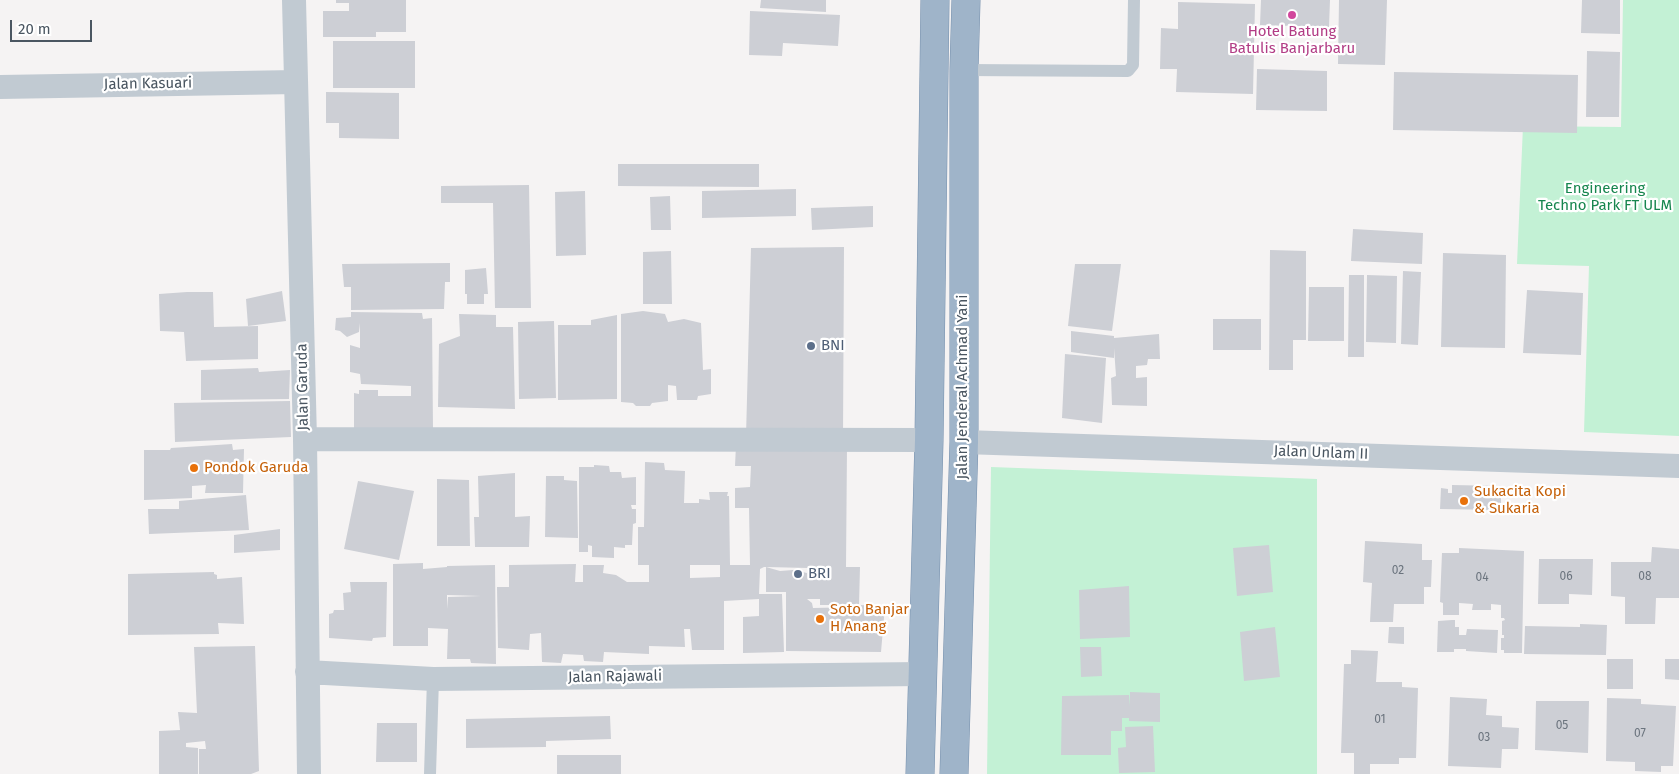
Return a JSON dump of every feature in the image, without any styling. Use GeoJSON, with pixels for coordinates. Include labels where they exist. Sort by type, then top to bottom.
{"type":"FeatureCollection","features":[{"type":"Feature","properties":{"kind":"highway"},"geometry":{"type":"LineString","coordinates":[[920,774],[929,440],[934,0]]}},
{"type":"Feature","properties":{"kind":"highway","name":"Jalan Jenderal Achmad Yani"},"geometry":{"type":"LineString","coordinates":[[954,774],[964,442],[964,70],[966,0]]}},
{"type":"Feature","properties":{"kind":"street","name":"Jalan Garuda"},"geometry":{"type":"LineString","coordinates":[[294,0],[305,439],[309,774]]}},
{"type":"Feature","properties":{"kind":"street","name":"Jalan Kasuari"},"geometry":{"type":"LineString","coordinates":[[0,87],[296,82]]}},
{"type":"Feature","properties":{"kind":"street"},"geometry":{"type":"LineString","coordinates":[[305,439],[929,440]]}},
{"type":"Feature","properties":{"kind":"street","name":"Jalan Unlam II"},"geometry":{"type":"LineString","coordinates":[[964,442],[1679,466]]}},
{"type":"Feature","properties":{"kind":"street","name":"Jalan Rajawali"},"geometry":{"type":"LineString","coordinates":[[307,672],[432,679],[923,674]]}},
{"type":"Feature","properties":{"kind":"lane"},"geometry":{"type":"LineString","coordinates":[[964,70],[1128,71],[1134,65],[1134,0]]}},
{"type":"Feature","properties":{"kind":"lane"},"geometry":{"type":"LineString","coordinates":[[430,774],[432,679]]}},
{"type":"Feature","properties":{"kind":"green space","name":"Engineering Techno Park FT ULM"},"geometry":{"type":"Polygon","coordinates":[[[1623,0],[1679,0],[1679,436],[1584,432],[1589,266],[1517,264],[1523,126],[1621,127],[1623,0]]]}},
{"type":"Feature","properties":{"kind":"green space"},"geometry":{"type":"Polygon","coordinates":[[[991,467],[1317,479],[1317,774],[987,774],[991,467]]]}},
{"type":"Feature","properties":{"kind":"building"},"geometry":{"type":"Polygon","coordinates":[[[336,0],[406,0],[406,32],[376,32],[376,37],[323,37],[323,11],[349,11],[349,3],[336,3],[336,0]]]}},
{"type":"Feature","properties":{"kind":"building"},"geometry":{"type":"Polygon","coordinates":[[[761,0],[826,0],[826,12],[760,8],[761,0]]]}},
{"type":"Feature","properties":{"kind":"building"},"geometry":{"type":"Polygon","coordinates":[[[1261,0],[1330,0],[1329,27],[1260,25],[1261,0]]]}},
{"type":"Feature","properties":{"kind":"building"},"geometry":{"type":"Polygon","coordinates":[[[1339,0],[1387,0],[1385,65],[1338,64],[1339,0]]]}},
{"type":"Feature","properties":{"kind":"building"},"geometry":{"type":"Polygon","coordinates":[[[1582,0],[1620,0],[1620,34],[1581,33],[1582,0]]]}},
{"type":"Feature","properties":{"kind":"building"},"geometry":{"type":"Polygon","coordinates":[[[1178,2],[1255,4],[1253,94],[1176,92],[1177,69],[1160,69],[1161,28],[1178,29],[1178,2]]]}},
{"type":"Feature","properties":{"kind":"building"},"geometry":{"type":"Polygon","coordinates":[[[750,11],[840,15],[838,46],[783,43],[782,56],[749,55],[750,11]]]}},
{"type":"Feature","properties":{"kind":"building"},"geometry":{"type":"Polygon","coordinates":[[[333,41],[415,41],[415,88],[333,88],[333,41]]]}},
{"type":"Feature","properties":{"kind":"building"},"geometry":{"type":"Polygon","coordinates":[[[1587,51],[1620,52],[1619,117],[1586,117],[1587,51]]]}},
{"type":"Feature","properties":{"kind":"building"},"geometry":{"type":"Polygon","coordinates":[[[1257,69],[1327,71],[1327,111],[1256,110],[1257,69]]]}},
{"type":"Feature","properties":{"kind":"building"},"geometry":{"type":"Polygon","coordinates":[[[1394,72],[1578,75],[1577,133],[1393,130],[1394,72]]]}},
{"type":"Feature","properties":{"kind":"building"},"geometry":{"type":"Polygon","coordinates":[[[326,92],[399,93],[399,139],[339,138],[339,123],[326,123],[326,92]]]}},
{"type":"Feature","properties":{"kind":"building"},"geometry":{"type":"Polygon","coordinates":[[[618,164],[759,164],[759,187],[618,186],[618,164]]]}},
{"type":"Feature","properties":{"kind":"building"},"geometry":{"type":"Polygon","coordinates":[[[529,185],[531,308],[495,308],[493,203],[441,203],[441,186],[529,185]]]}},
{"type":"Feature","properties":{"kind":"building"},"geometry":{"type":"Polygon","coordinates":[[[796,189],[796,216],[702,218],[702,191],[796,189]]]}},
{"type":"Feature","properties":{"kind":"building"},"geometry":{"type":"Polygon","coordinates":[[[585,191],[586,255],[556,256],[555,192],[585,191]]]}},
{"type":"Feature","properties":{"kind":"building"},"geometry":{"type":"Polygon","coordinates":[[[670,196],[671,230],[651,230],[650,197],[670,196]]]}},
{"type":"Feature","properties":{"kind":"building"},"geometry":{"type":"Polygon","coordinates":[[[873,206],[873,227],[812,230],[811,208],[873,206]]]}},
{"type":"Feature","properties":{"kind":"building"},"geometry":{"type":"Polygon","coordinates":[[[1353,229],[1423,233],[1422,264],[1351,261],[1353,229]]]}},
{"type":"Feature","properties":{"kind":"building"},"geometry":{"type":"Polygon","coordinates":[[[844,247],[843,437],[746,436],[751,248],[844,247]]]}},
{"type":"Feature","properties":{"kind":"building"},"geometry":{"type":"Polygon","coordinates":[[[1270,250],[1306,251],[1306,340],[1293,340],[1293,370],[1269,370],[1270,250]]]}},
{"type":"Feature","properties":{"kind":"building"},"geometry":{"type":"Polygon","coordinates":[[[671,251],[672,304],[643,304],[643,252],[671,251]]]}},
{"type":"Feature","properties":{"kind":"building"},"geometry":{"type":"Polygon","coordinates":[[[1443,253],[1506,255],[1505,348],[1441,347],[1443,253]]]}},
{"type":"Feature","properties":{"kind":"building"},"geometry":{"type":"Polygon","coordinates":[[[450,263],[450,282],[445,282],[444,309],[351,310],[351,287],[344,287],[342,264],[450,263]]]}},
{"type":"Feature","properties":{"kind":"building"},"geometry":{"type":"Polygon","coordinates":[[[1075,264],[1121,264],[1112,331],[1068,326],[1075,264]]]}},
{"type":"Feature","properties":{"kind":"building"},"geometry":{"type":"Polygon","coordinates":[[[486,268],[488,294],[484,294],[484,304],[467,304],[465,270],[486,268]]]}},
{"type":"Feature","properties":{"kind":"building"},"geometry":{"type":"Polygon","coordinates":[[[1403,271],[1421,272],[1418,345],[1401,344],[1403,271]]]}},
{"type":"Feature","properties":{"kind":"building"},"geometry":{"type":"Polygon","coordinates":[[[1349,275],[1364,275],[1364,357],[1348,357],[1349,275]]]}},
{"type":"Feature","properties":{"kind":"building"},"geometry":{"type":"Polygon","coordinates":[[[1367,275],[1397,276],[1396,343],[1366,342],[1367,275]]]}},
{"type":"Feature","properties":{"kind":"building"},"geometry":{"type":"Polygon","coordinates":[[[1309,287],[1344,287],[1344,341],[1308,341],[1309,287]]]}},
{"type":"Feature","properties":{"kind":"building"},"geometry":{"type":"Polygon","coordinates":[[[1527,290],[1583,293],[1581,355],[1523,353],[1527,290]]]}},
{"type":"Feature","properties":{"kind":"building"},"geometry":{"type":"Polygon","coordinates":[[[282,291],[286,321],[248,326],[246,299],[282,291]]]}},
{"type":"Feature","properties":{"kind":"building"},"geometry":{"type":"Polygon","coordinates":[[[213,292],[214,327],[258,326],[258,359],[186,361],[184,332],[160,331],[159,294],[213,292]]]}},
{"type":"Feature","properties":{"kind":"building"},"geometry":{"type":"Polygon","coordinates":[[[643,311],[665,314],[668,322],[684,319],[701,323],[703,370],[711,369],[711,394],[698,396],[697,400],[677,400],[676,386],[668,385],[668,401],[652,403],[650,406],[636,406],[633,403],[621,402],[621,314],[643,311]]]}},
{"type":"Feature","properties":{"kind":"building"},"geometry":{"type":"Polygon","coordinates":[[[351,312],[422,313],[423,319],[432,318],[433,430],[354,430],[354,393],[359,394],[359,390],[378,390],[378,396],[411,396],[411,386],[361,384],[360,374],[350,372],[350,345],[360,348],[360,323],[359,332],[347,337],[340,331],[335,330],[336,318],[351,317],[351,312]]]}},
{"type":"Feature","properties":{"kind":"building"},"geometry":{"type":"Polygon","coordinates":[[[459,314],[496,315],[496,327],[513,327],[515,409],[438,407],[439,344],[460,336],[459,314]]]}},
{"type":"Feature","properties":{"kind":"building"},"geometry":{"type":"Polygon","coordinates":[[[617,315],[617,399],[558,400],[558,325],[591,325],[591,320],[617,315]]]}},
{"type":"Feature","properties":{"kind":"building"},"geometry":{"type":"Polygon","coordinates":[[[1213,319],[1261,319],[1261,350],[1213,350],[1213,319]]]}},
{"type":"Feature","properties":{"kind":"building"},"geometry":{"type":"Polygon","coordinates":[[[554,321],[556,398],[519,399],[518,322],[554,321]]]}},
{"type":"Feature","properties":{"kind":"building"},"geometry":{"type":"Polygon","coordinates":[[[1071,331],[1114,336],[1114,338],[1159,334],[1160,359],[1148,359],[1147,365],[1136,366],[1136,378],[1147,377],[1147,406],[1112,405],[1111,378],[1116,376],[1114,348],[1114,358],[1071,352],[1071,331]]]}},
{"type":"Feature","properties":{"kind":"building"},"geometry":{"type":"Polygon","coordinates":[[[1065,354],[1106,358],[1102,423],[1062,418],[1065,354]]]}},
{"type":"Feature","properties":{"kind":"building"},"geometry":{"type":"Polygon","coordinates":[[[258,368],[259,372],[290,370],[289,399],[201,400],[201,370],[258,368]]]}},
{"type":"Feature","properties":{"kind":"building"},"geometry":{"type":"Polygon","coordinates":[[[290,401],[291,437],[175,442],[174,403],[290,401]]]}},
{"type":"Feature","properties":{"kind":"building","name":"Pondok Garuda"},"geometry":{"type":"Polygon","coordinates":[[[232,444],[233,450],[244,449],[243,493],[205,493],[206,485],[192,486],[192,498],[144,500],[144,450],[170,450],[171,448],[232,444]]]}},
{"type":"Feature","properties":{"kind":"building"},"geometry":{"type":"Polygon","coordinates":[[[736,445],[847,447],[846,567],[860,567],[859,605],[885,606],[881,652],[786,651],[786,592],[766,592],[766,567],[760,569],[759,594],[782,594],[784,652],[743,653],[743,617],[759,616],[759,599],[724,601],[724,650],[692,650],[690,629],[684,629],[685,647],[649,646],[649,654],[604,652],[603,662],[584,661],[583,655],[563,654],[561,663],[542,662],[541,633],[530,634],[529,650],[498,648],[497,587],[509,587],[509,565],[576,564],[575,582],[583,582],[583,565],[604,565],[603,573],[616,575],[627,582],[649,582],[649,565],[638,565],[638,527],[644,527],[645,462],[664,463],[665,470],[685,471],[684,503],[699,503],[699,499],[710,500],[709,492],[728,492],[730,565],[750,565],[749,508],[735,508],[735,488],[750,487],[751,466],[735,466],[736,445]],[[690,565],[690,578],[720,577],[720,565],[690,565]],[[766,567],[780,571],[793,570],[807,573],[808,568],[766,567]],[[807,599],[812,603],[813,608],[859,607],[859,605],[820,605],[820,599],[807,599]]]}},
{"type":"Feature","properties":{"kind":"building"},"geometry":{"type":"Polygon","coordinates":[[[594,465],[609,466],[610,472],[621,472],[622,478],[636,477],[636,505],[631,505],[632,509],[636,509],[636,523],[633,524],[632,545],[625,545],[625,548],[614,547],[614,558],[592,557],[592,546],[588,545],[588,552],[579,552],[579,467],[594,467],[594,465]]]}},
{"type":"Feature","properties":{"kind":"building"},"geometry":{"type":"Polygon","coordinates":[[[515,473],[515,517],[530,516],[529,547],[475,547],[474,517],[479,517],[478,476],[515,473]]]}},
{"type":"Feature","properties":{"kind":"building"},"geometry":{"type":"Polygon","coordinates":[[[546,476],[564,476],[564,480],[577,481],[578,538],[545,537],[546,476]]]}},
{"type":"Feature","properties":{"kind":"building"},"geometry":{"type":"Polygon","coordinates":[[[437,479],[469,480],[470,546],[437,546],[437,479]]]}},
{"type":"Feature","properties":{"kind":"building"},"geometry":{"type":"Polygon","coordinates":[[[358,481],[414,491],[399,560],[344,549],[358,481]]]}},
{"type":"Feature","properties":{"kind":"building"},"geometry":{"type":"Polygon","coordinates":[[[1452,485],[1501,486],[1501,510],[1440,509],[1441,488],[1448,489],[1448,493],[1452,493],[1452,485]]]}},
{"type":"Feature","properties":{"kind":"building"},"geometry":{"type":"Polygon","coordinates":[[[246,495],[249,530],[149,534],[148,509],[179,509],[179,501],[246,495]]]}},
{"type":"Feature","properties":{"kind":"building"},"geometry":{"type":"Polygon","coordinates":[[[280,529],[280,550],[234,553],[234,535],[280,529]]]}},
{"type":"Feature","properties":{"kind":"building"},"geometry":{"type":"Polygon","coordinates":[[[1365,541],[1422,544],[1422,560],[1432,560],[1431,587],[1424,587],[1424,604],[1394,604],[1393,622],[1370,622],[1372,583],[1363,582],[1365,541]]]}},
{"type":"Feature","properties":{"kind":"building"},"geometry":{"type":"Polygon","coordinates":[[[1269,545],[1273,592],[1237,596],[1233,548],[1269,545]]]}},
{"type":"Feature","properties":{"kind":"building"},"geometry":{"type":"Polygon","coordinates":[[[1652,547],[1679,549],[1679,598],[1656,598],[1655,624],[1625,624],[1625,597],[1611,596],[1611,562],[1651,562],[1652,547]]]}},
{"type":"Feature","properties":{"kind":"building"},"geometry":{"type":"Polygon","coordinates":[[[1459,548],[1524,551],[1522,653],[1504,653],[1504,650],[1501,650],[1501,638],[1504,638],[1504,635],[1502,635],[1502,621],[1505,620],[1501,618],[1501,605],[1491,604],[1491,610],[1472,610],[1473,604],[1459,603],[1459,615],[1443,615],[1443,603],[1440,602],[1442,553],[1459,553],[1459,548]]]}},
{"type":"Feature","properties":{"kind":"building"},"geometry":{"type":"Polygon","coordinates":[[[1539,559],[1593,559],[1592,595],[1569,594],[1569,604],[1538,604],[1539,559]]]}},
{"type":"Feature","properties":{"kind":"building"},"geometry":{"type":"Polygon","coordinates":[[[423,563],[423,569],[447,566],[495,565],[496,664],[471,663],[470,659],[447,659],[448,629],[428,628],[428,646],[393,646],[393,564],[423,563]],[[447,595],[447,609],[448,597],[481,596],[447,595]]]}},
{"type":"Feature","properties":{"kind":"building"},"geometry":{"type":"Polygon","coordinates":[[[214,572],[217,575],[217,579],[242,577],[244,624],[218,623],[219,634],[128,635],[128,574],[214,572]]]}},
{"type":"Feature","properties":{"kind":"building"},"geometry":{"type":"Polygon","coordinates":[[[350,582],[387,582],[386,637],[373,638],[372,641],[329,638],[329,614],[333,613],[334,610],[344,610],[343,593],[351,592],[350,582]]]}},
{"type":"Feature","properties":{"kind":"building"},"geometry":{"type":"Polygon","coordinates":[[[1129,586],[1130,637],[1080,639],[1079,590],[1129,586]]]}},
{"type":"Feature","properties":{"kind":"building"},"geometry":{"type":"Polygon","coordinates":[[[1455,620],[1455,627],[1459,627],[1459,635],[1466,635],[1467,629],[1498,630],[1497,653],[1466,651],[1466,649],[1454,649],[1454,652],[1437,652],[1438,621],[1455,620]]]}},
{"type":"Feature","properties":{"kind":"building"},"geometry":{"type":"Polygon","coordinates":[[[1580,624],[1607,625],[1606,655],[1524,654],[1525,626],[1580,627],[1580,624]]]}},
{"type":"Feature","properties":{"kind":"building"},"geometry":{"type":"Polygon","coordinates":[[[1275,627],[1280,677],[1244,681],[1240,632],[1275,627]]]}},
{"type":"Feature","properties":{"kind":"building"},"geometry":{"type":"Polygon","coordinates":[[[1389,627],[1404,627],[1404,644],[1388,643],[1389,627]]]}},
{"type":"Feature","properties":{"kind":"building"},"geometry":{"type":"Polygon","coordinates":[[[255,646],[259,771],[251,774],[199,774],[199,749],[206,749],[205,741],[186,743],[186,747],[198,748],[198,774],[159,774],[159,731],[180,730],[178,712],[197,713],[194,647],[255,646]]]}},
{"type":"Feature","properties":{"kind":"building"},"geometry":{"type":"Polygon","coordinates":[[[1080,647],[1101,647],[1102,676],[1081,677],[1080,647]]]}},
{"type":"Feature","properties":{"kind":"building"},"geometry":{"type":"Polygon","coordinates":[[[1351,650],[1378,651],[1376,682],[1402,682],[1402,687],[1418,688],[1416,758],[1399,758],[1399,764],[1370,764],[1370,774],[1354,774],[1354,753],[1341,753],[1344,664],[1351,664],[1351,650]]]}},
{"type":"Feature","properties":{"kind":"building"},"geometry":{"type":"Polygon","coordinates":[[[1607,659],[1633,659],[1633,689],[1607,689],[1607,659]]]}},
{"type":"Feature","properties":{"kind":"building"},"geometry":{"type":"Polygon","coordinates":[[[1665,659],[1679,659],[1679,680],[1665,679],[1665,659]]]}},
{"type":"Feature","properties":{"kind":"building"},"geometry":{"type":"Polygon","coordinates":[[[1130,692],[1160,693],[1160,722],[1129,721],[1129,718],[1122,718],[1122,731],[1111,731],[1111,755],[1061,755],[1062,696],[1129,695],[1130,706],[1130,692]]]}},
{"type":"Feature","properties":{"kind":"building"},"geometry":{"type":"Polygon","coordinates":[[[1450,697],[1487,699],[1486,715],[1502,716],[1502,727],[1519,728],[1518,749],[1502,749],[1501,768],[1448,766],[1450,697]]]}},
{"type":"Feature","properties":{"kind":"building"},"geometry":{"type":"Polygon","coordinates":[[[1607,698],[1641,699],[1641,704],[1676,706],[1673,766],[1661,766],[1661,772],[1635,771],[1635,762],[1606,761],[1607,698]]]}},
{"type":"Feature","properties":{"kind":"building"},"geometry":{"type":"Polygon","coordinates":[[[1536,701],[1589,701],[1588,753],[1535,750],[1536,701]]]}},
{"type":"Feature","properties":{"kind":"building"},"geometry":{"type":"Polygon","coordinates":[[[610,716],[611,739],[546,741],[546,747],[466,748],[466,719],[610,716]]]}},
{"type":"Feature","properties":{"kind":"building"},"geometry":{"type":"Polygon","coordinates":[[[377,723],[417,723],[417,762],[376,762],[377,723]]]}},
{"type":"Feature","properties":{"kind":"building"},"geometry":{"type":"Polygon","coordinates":[[[1153,726],[1155,772],[1119,773],[1118,748],[1126,747],[1125,727],[1153,726]]]}},
{"type":"Feature","properties":{"kind":"building"},"geometry":{"type":"Polygon","coordinates":[[[557,755],[621,755],[621,774],[557,774],[557,755]]]}},
{"type":"Feature","properties":{"kind":"place","name":"Hotel Batung Batulis Banjarbaru"},"geometry":{"type":"Point","coordinates":[1292,15]}},
{"type":"Feature","properties":{"kind":"place","name":"BNI"},"geometry":{"type":"Point","coordinates":[811,346]}},
{"type":"Feature","properties":{"kind":"place","name":"Pondok Garuda"},"geometry":{"type":"Point","coordinates":[194,468]}},
{"type":"Feature","properties":{"kind":"place","name":"Sukacita Kopi & Sukaria"},"geometry":{"type":"Point","coordinates":[1464,501]}},
{"type":"Feature","properties":{"kind":"place","name":"BRI"},"geometry":{"type":"Point","coordinates":[798,574]}},
{"type":"Feature","properties":{"kind":"place","name":"Soto Banjar H Anang"},"geometry":{"type":"Point","coordinates":[820,619]}}]}
